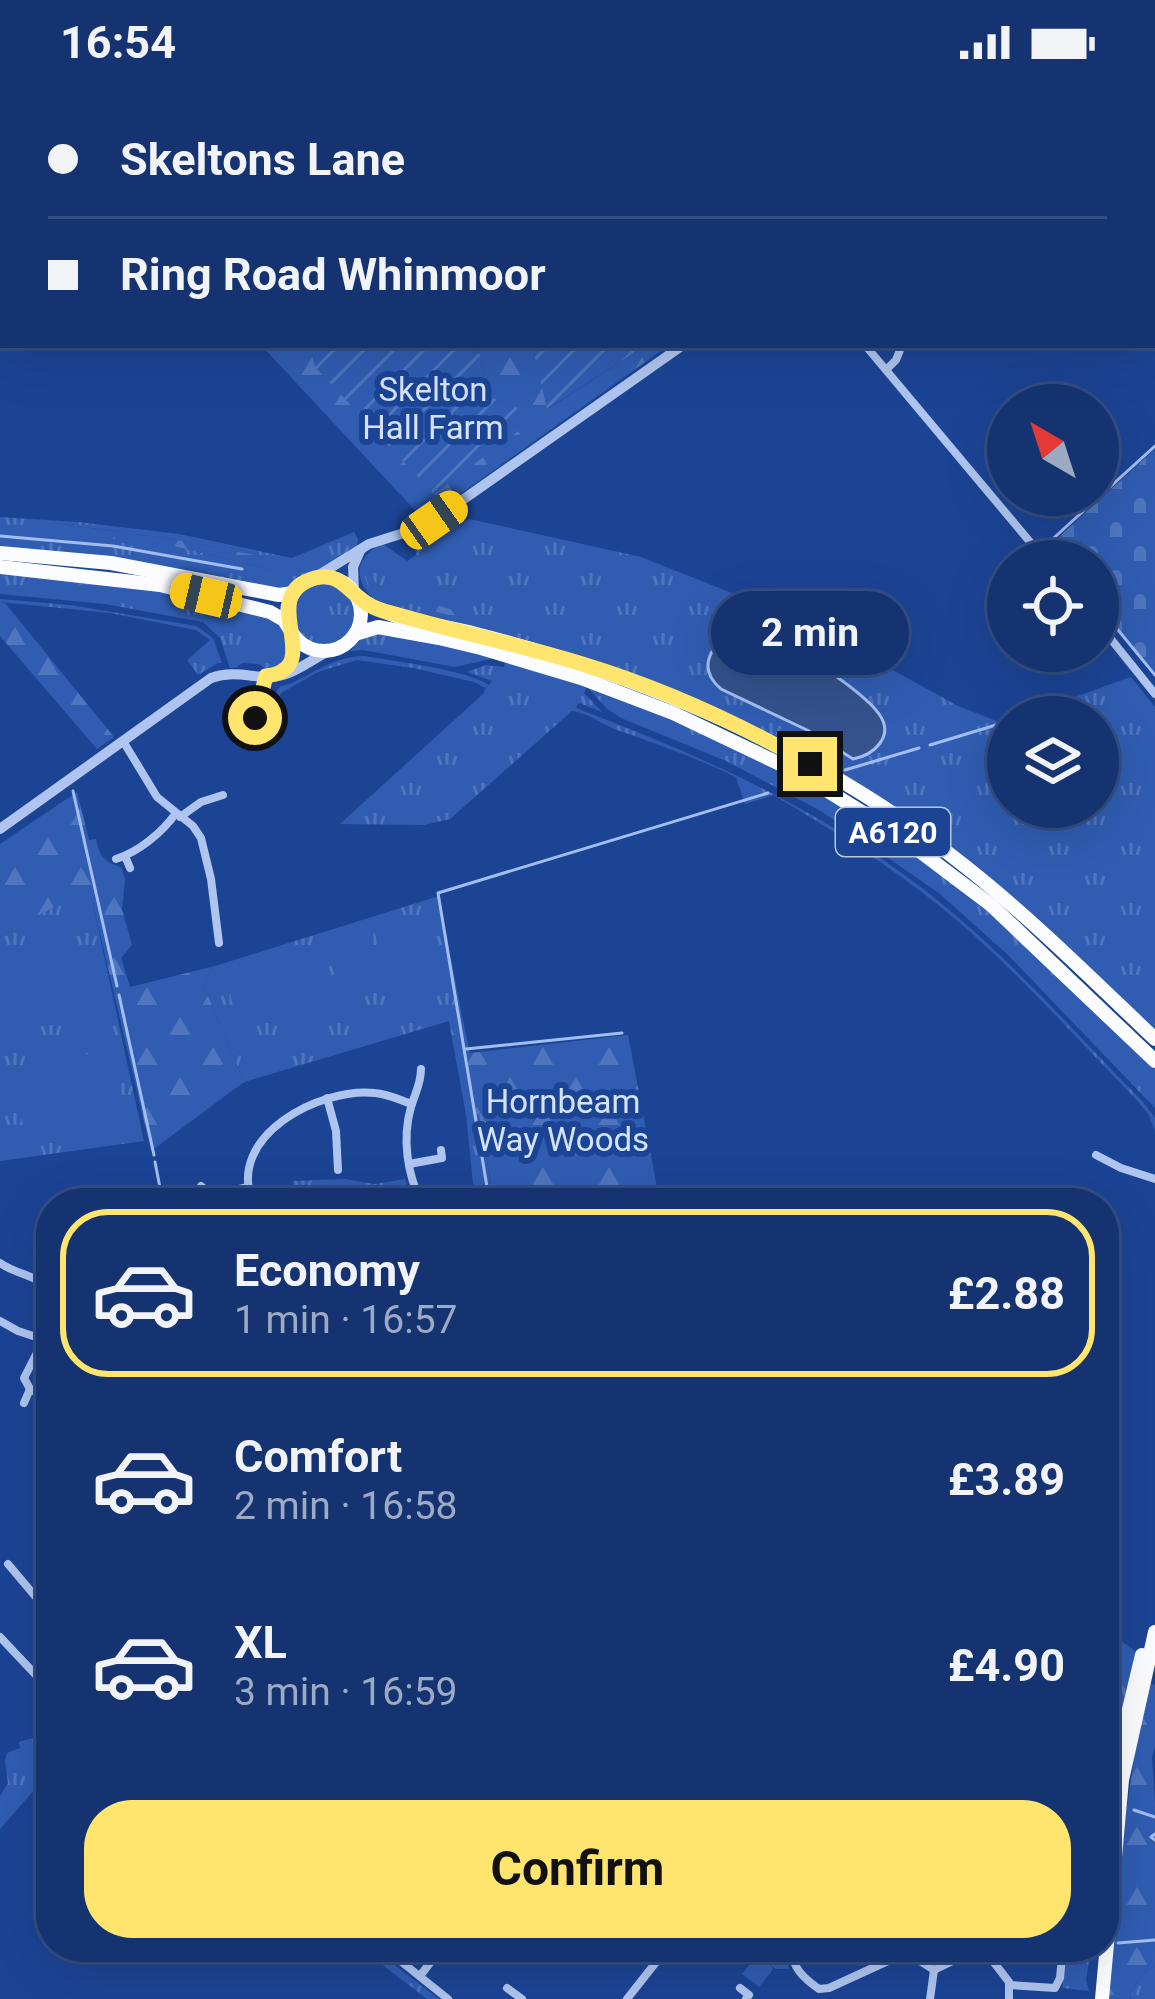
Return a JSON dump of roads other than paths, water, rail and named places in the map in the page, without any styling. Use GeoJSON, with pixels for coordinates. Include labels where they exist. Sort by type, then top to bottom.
{"type":"FeatureCollection","features":[{"type":"Feature","properties":{"kind":"highway"},"geometry":{"type":"LineString","coordinates":[[0,553],[111,563],[279,596],[293,593]]}},
{"type":"Feature","properties":{"kind":"highway"},"geometry":{"type":"LineString","coordinates":[[0,567],[160,585],[270,612],[284,620],[291,632],[312,650],[344,646],[356,634],[361,613],[355,594],[332,578],[304,583],[287,608],[291,632]]}},
{"type":"Feature","properties":{"kind":"highway","name":"A6120"},"geometry":{"type":"LineString","coordinates":[[355,594],[382,610],[684,702],[826,772],[884,808],[998,892],[1155,1039]]}},
{"type":"Feature","properties":{"kind":"highway","name":"A6120"},"geometry":{"type":"LineString","coordinates":[[356,634],[385,628],[510,650]]}},
{"type":"Feature","properties":{"kind":"highway","name":"A6120"},"geometry":{"type":"LineString","coordinates":[[583,672],[761,753],[898,834],[991,905],[1155,1061]]}},
{"type":"Feature","properties":{"kind":"highway"},"geometry":{"type":"LineString","coordinates":[[1119,1768],[1138,1666],[1155,1622]]}},
{"type":"Feature","properties":{"kind":"highway"},"geometry":{"type":"LineString","coordinates":[[1119,1781],[1155,1632]]}},
{"type":"Feature","properties":{"kind":"highway"},"geometry":{"type":"LineString","coordinates":[[1098,1962],[1102,1997]]}},
{"type":"Feature","properties":{"kind":"highway"},"geometry":{"type":"LineString","coordinates":[[1102,1997],[1103,1962]]}},
{"type":"Feature","properties":{"kind":"street"},"geometry":{"type":"LineString","coordinates":[[314,578],[375,541],[434,520],[679,348]]}},
{"type":"Feature","properties":{"kind":"street"},"geometry":{"type":"LineString","coordinates":[[868,348],[1028,540]]}},
{"type":"Feature","properties":{"kind":"street"},"geometry":{"type":"LineString","coordinates":[[886,370],[901,348]]}},
{"type":"Feature","properties":{"kind":"street"},"geometry":{"type":"LineString","coordinates":[[355,594],[352,575],[362,548]]}},
{"type":"Feature","properties":{"kind":"street"},"geometry":{"type":"LineString","coordinates":[[255,718],[269,676],[287,667],[292,658],[291,632]]}},
{"type":"Feature","properties":{"kind":"street"},"geometry":{"type":"LineString","coordinates":[[1119,649],[1155,694]]}},
{"type":"Feature","properties":{"kind":"street"},"geometry":{"type":"LineString","coordinates":[[0,829],[211,678],[291,672],[329,651]]}},
{"type":"Feature","properties":{"kind":"street"},"geometry":{"type":"LineString","coordinates":[[123,741],[149,787],[194,826],[206,854],[219,943]]}},
{"type":"Feature","properties":{"kind":"street"},"geometry":{"type":"LineString","coordinates":[[130,868],[120,858],[178,815],[224,795]]}},
{"type":"Feature","properties":{"kind":"street"},"geometry":{"type":"LineString","coordinates":[[414,1188],[407,1139],[421,1069]]}},
{"type":"Feature","properties":{"kind":"street"},"geometry":{"type":"LineString","coordinates":[[245,1188],[254,1158],[269,1133],[302,1107],[327,1098],[379,1093],[412,1104]]}},
{"type":"Feature","properties":{"kind":"street"},"geometry":{"type":"LineString","coordinates":[[327,1098],[336,1131],[338,1170]]}},
{"type":"Feature","properties":{"kind":"street"},"geometry":{"type":"LineString","coordinates":[[410,1164],[442,1158],[441,1150]]}},
{"type":"Feature","properties":{"kind":"street"},"geometry":{"type":"LineString","coordinates":[[1096,1155],[1155,1180]]}},
{"type":"Feature","properties":{"kind":"street"},"geometry":{"type":"LineString","coordinates":[[0,1263],[36,1277]]}},
{"type":"Feature","properties":{"kind":"street"},"geometry":{"type":"LineString","coordinates":[[0,1321],[36,1336]]}},
{"type":"Feature","properties":{"kind":"street"},"geometry":{"type":"LineString","coordinates":[[36,1359],[24,1378],[36,1392]]}},
{"type":"Feature","properties":{"kind":"street"},"geometry":{"type":"LineString","coordinates":[[24,1403],[30,1389]]}},
{"type":"Feature","properties":{"kind":"street"},"geometry":{"type":"LineString","coordinates":[[8,1564],[36,1597]]}},
{"type":"Feature","properties":{"kind":"street"},"geometry":{"type":"LineString","coordinates":[[0,1637],[36,1675]]}},
{"type":"Feature","properties":{"kind":"street"},"geometry":{"type":"LineString","coordinates":[[402,1962],[448,1999]]}},
{"type":"Feature","properties":{"kind":"street"},"geometry":{"type":"LineString","coordinates":[[420,1976],[431,1962]]}},
{"type":"Feature","properties":{"kind":"street"},"geometry":{"type":"LineString","coordinates":[[627,1999],[656,1962]]}},
{"type":"Feature","properties":{"kind":"street"},"geometry":{"type":"LineString","coordinates":[[792,1962],[819,1989],[887,1962]]}},
{"type":"Feature","properties":{"kind":"street"},"geometry":{"type":"LineString","coordinates":[[920,1962],[934,1970]]}},
{"type":"Feature","properties":{"kind":"street"},"geometry":{"type":"LineString","coordinates":[[934,1970],[951,1962]]}},
{"type":"Feature","properties":{"kind":"street"},"geometry":{"type":"LineString","coordinates":[[994,1962],[1010,1985],[1009,1999]]}},
{"type":"Feature","properties":{"kind":"street"},"geometry":{"type":"LineString","coordinates":[[1010,1985],[1055,1988],[1062,1962]]}},
{"type":"Feature","properties":{"kind":"street"},"geometry":{"type":"LineString","coordinates":[[930,1999],[934,1970]]}},
{"type":"Feature","properties":{"kind":"street"},"geometry":{"type":"LineString","coordinates":[[507,1988],[522,1999]]}},
{"type":"Feature","properties":{"kind":"street"},"geometry":{"type":"LineString","coordinates":[[740,1988],[748,1995],[746,1999]]}},
{"type":"Feature","properties":{"kind":"waterway"},"geometry":{"type":"LineString","coordinates":[[1052,540],[1155,446]]}},
{"type":"Feature","properties":{"kind":"waterway"},"geometry":{"type":"LineString","coordinates":[[0,536],[113,546],[242,569]]}},
{"type":"Feature","properties":{"kind":"waterway"},"geometry":{"type":"LineString","coordinates":[[1119,631],[1155,675]]}},
{"type":"Feature","properties":{"kind":"waterway"},"geometry":{"type":"LineString","coordinates":[[930,745],[987,728]]}},
{"type":"Feature","properties":{"kind":"waterway"},"geometry":{"type":"LineString","coordinates":[[845,770],[919,748]]}},
{"type":"Feature","properties":{"kind":"waterway"},"geometry":{"type":"LineString","coordinates":[[73,791],[117,986]]}},
{"type":"Feature","properties":{"kind":"waterway"},"geometry":{"type":"LineString","coordinates":[[494,1188],[487,1187],[438,893],[768,793]]}},
{"type":"Feature","properties":{"kind":"waterway"},"geometry":{"type":"LineString","coordinates":[[119,995],[154,1155]]}},
{"type":"Feature","properties":{"kind":"waterway"},"geometry":{"type":"LineString","coordinates":[[466,1049],[622,1033]]}},
{"type":"Feature","properties":{"kind":"waterway"},"geometry":{"type":"LineString","coordinates":[[155,1162],[160,1188]]}},
{"type":"Feature","properties":{"kind":"waterway"},"geometry":{"type":"LineString","coordinates":[[1134,1810],[1155,1817]]}},
{"type":"Feature","properties":{"kind":"waterway"},"geometry":{"type":"LineString","coordinates":[[1155,1834],[1151,1837],[1155,1840]]}},
{"type":"Feature","properties":{"kind":"waterway"},"geometry":{"type":"LineString","coordinates":[[1119,1943],[1155,1940]]}},
{"type":"Feature","properties":{"kind":"park label","name":"Skelton Hall Farm"},"geometry":{"type":"Point","coordinates":[433,408]}},
{"type":"Feature","properties":{"kind":"park label","name":"Hornbeam Way Woods"},"geometry":{"type":"Point","coordinates":[563,1120]}}]}
